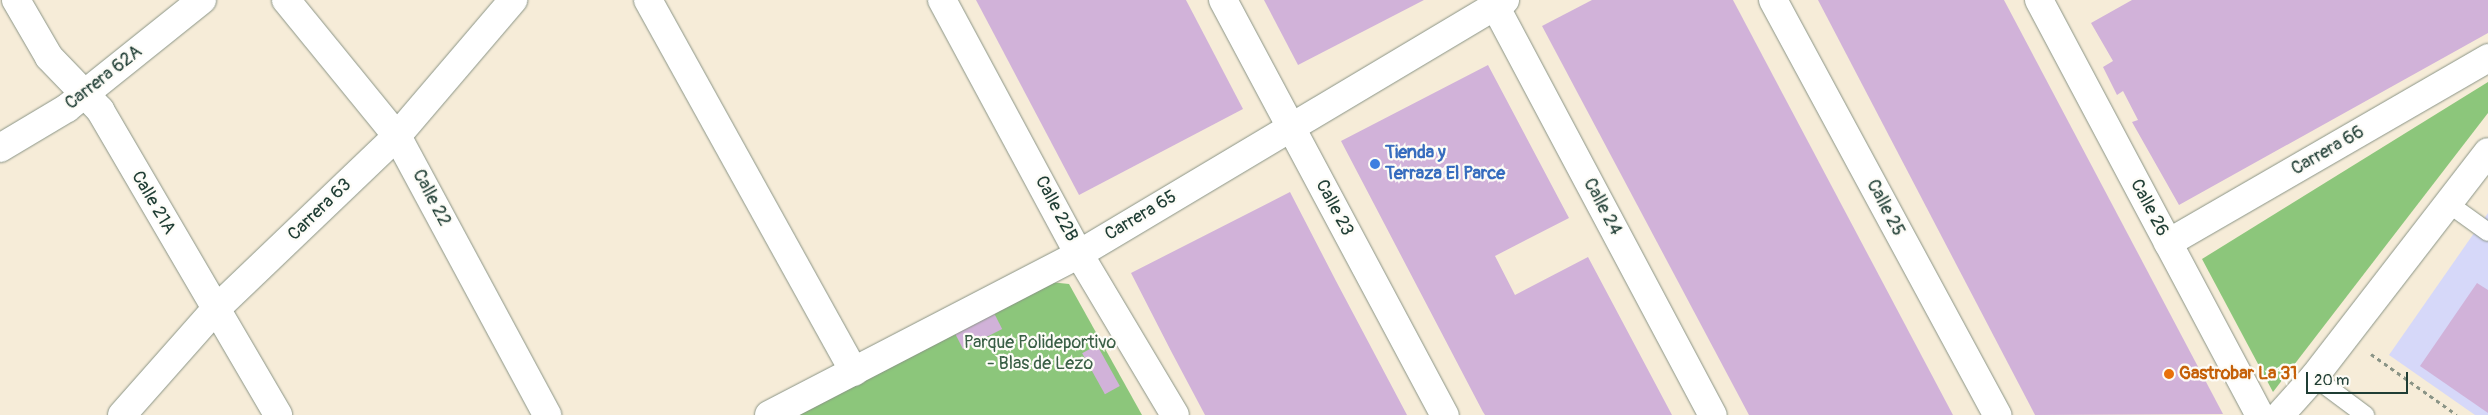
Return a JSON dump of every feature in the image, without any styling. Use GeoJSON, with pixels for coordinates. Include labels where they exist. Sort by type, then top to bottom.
{"type":"FeatureCollection","features":[{"type":"Feature","properties":{"kind":"street","name":"Calle 21A"},"geometry":{"type":"LineString","coordinates":[[16,0],[49,57],[100,110],[278,415]]}},
{"type":"Feature","properties":{"kind":"street","name":"Carrera 62A"},"geometry":{"type":"LineString","coordinates":[[0,148],[49,120],[202,0]]}},
{"type":"Feature","properties":{"kind":"street","name":"Calle 22"},"geometry":{"type":"LineString","coordinates":[[286,0],[397,136],[547,415]]}},
{"type":"Feature","properties":{"kind":"street","name":"Carrera 63"},"geometry":{"type":"LineString","coordinates":[[122,415],[215,310],[397,136],[513,0]]}},
{"type":"Feature","properties":{"kind":"street"},"geometry":{"type":"LineString","coordinates":[[648,0],[854,372]]}},
{"type":"Feature","properties":{"kind":"street","name":"Calle 22B"},"geometry":{"type":"LineString","coordinates":[[942,0],[1080,254],[1175,415]]}},
{"type":"Feature","properties":{"kind":"street","name":"Calle 23"},"geometry":{"type":"LineString","coordinates":[[1224,0],[1444,415]]}},
{"type":"Feature","properties":{"kind":"street","name":"Calle 25"},"geometry":{"type":"LineString","coordinates":[[1773,0],[1996,415]]}},
{"type":"Feature","properties":{"kind":"street","name":"Calle 26"},"geometry":{"type":"LineString","coordinates":[[2041,1],[2260,415]]}},
{"type":"Feature","properties":{"kind":"street","name":"Carrera 65"},"geometry":{"type":"LineString","coordinates":[[769,415],[1080,254],[1497,2]]}},
{"type":"Feature","properties":{"kind":"street","name":"Calle 24"},"geometry":{"type":"LineString","coordinates":[[1497,2],[1713,415]]}},
{"type":"Feature","properties":{"kind":"street","name":"Carrera 66"},"geometry":{"type":"LineString","coordinates":[[2168,243],[2488,58]]}},
{"type":"Feature","properties":{"kind":"street"},"geometry":{"type":"LineString","coordinates":[[2280,415],[2314,377],[2487,155]]}},
{"type":"Feature","properties":{"kind":"lane"},"geometry":{"type":"LineString","coordinates":[[2449,204],[2488,232]]}},
{"type":"Feature","properties":{"kind":"lane"},"geometry":{"type":"LineString","coordinates":[[2314,377],[2365,415]]}},
{"type":"Feature","properties":{"kind":"path"},"geometry":{"type":"LineString","coordinates":[[2346,336],[2457,415]]}},
{"type":"Feature","properties":{"kind":"shaded area"},"geometry":{"type":"Polygon","coordinates":[[[2488,213],[2488,415],[2475,415],[2389,355],[2488,213]]]}},
{"type":"Feature","properties":{"kind":"green space"},"geometry":{"type":"Polygon","coordinates":[[[2488,82],[2488,113],[2273,392],[2202,259],[2488,82]]]}},
{"type":"Feature","properties":{"kind":"green space","name":"Parque Polideportivo - Blas de Lezo"},"geometry":{"type":"Polygon","coordinates":[[[1050,282],[1069,284],[1142,415],[796,415],[1050,282]]]}},
{"type":"Feature","properties":{"kind":"building"},"geometry":{"type":"Polygon","coordinates":[[[976,0],[1186,0],[1243,109],[1079,195],[976,0]]]}},
{"type":"Feature","properties":{"kind":"building"},"geometry":{"type":"Polygon","coordinates":[[[1264,0],[1424,0],[1298,65],[1264,0]]]}},
{"type":"Feature","properties":{"kind":"building"},"geometry":{"type":"Polygon","coordinates":[[[1592,0],[1733,0],[1953,415],[1749,415],[1542,26],[1592,0]]]}},
{"type":"Feature","properties":{"kind":"building"},"geometry":{"type":"Polygon","coordinates":[[[1818,0],[2004,0],[2223,414],[2035,415],[1818,0]]]}},
{"type":"Feature","properties":{"kind":"building"},"geometry":{"type":"Polygon","coordinates":[[[2132,0],[2488,0],[2488,33],[2179,205],[2132,122],[2138,120],[2123,91],[2117,95],[2103,67],[2113,61],[2091,23],[2132,0]]]}},
{"type":"Feature","properties":{"kind":"building"},"geometry":{"type":"Polygon","coordinates":[[[1488,65],[1569,218],[1495,256],[1515,295],[1588,257],[1672,415],[1485,415],[1483,412],[1341,141],[1488,65]]]}},
{"type":"Feature","properties":{"kind":"building"},"geometry":{"type":"Polygon","coordinates":[[[1290,192],[1407,415],[1205,415],[1171,351],[1131,273],[1290,192]]]}},
{"type":"Feature","properties":{"kind":"building"},"geometry":{"type":"Polygon","coordinates":[[[2477,283],[2488,290],[2488,413],[2420,366],[2477,283]]]}},
{"type":"Feature","properties":{"kind":"building"},"geometry":{"type":"Polygon","coordinates":[[[994,313],[1002,329],[963,349],[955,333],[994,313]]]}},
{"type":"Feature","properties":{"kind":"building"},"geometry":{"type":"Polygon","coordinates":[[[1097,345],[1120,386],[1105,394],[1082,353],[1097,345]]]}},
{"type":"Feature","properties":{"kind":"place","name":"Tienda y Terraza El Parce"},"geometry":{"type":"Point","coordinates":[1375,164]}},
{"type":"Feature","properties":{"kind":"place","name":"Gastrobar La 31"},"geometry":{"type":"Point","coordinates":[2169,374]}}]}
